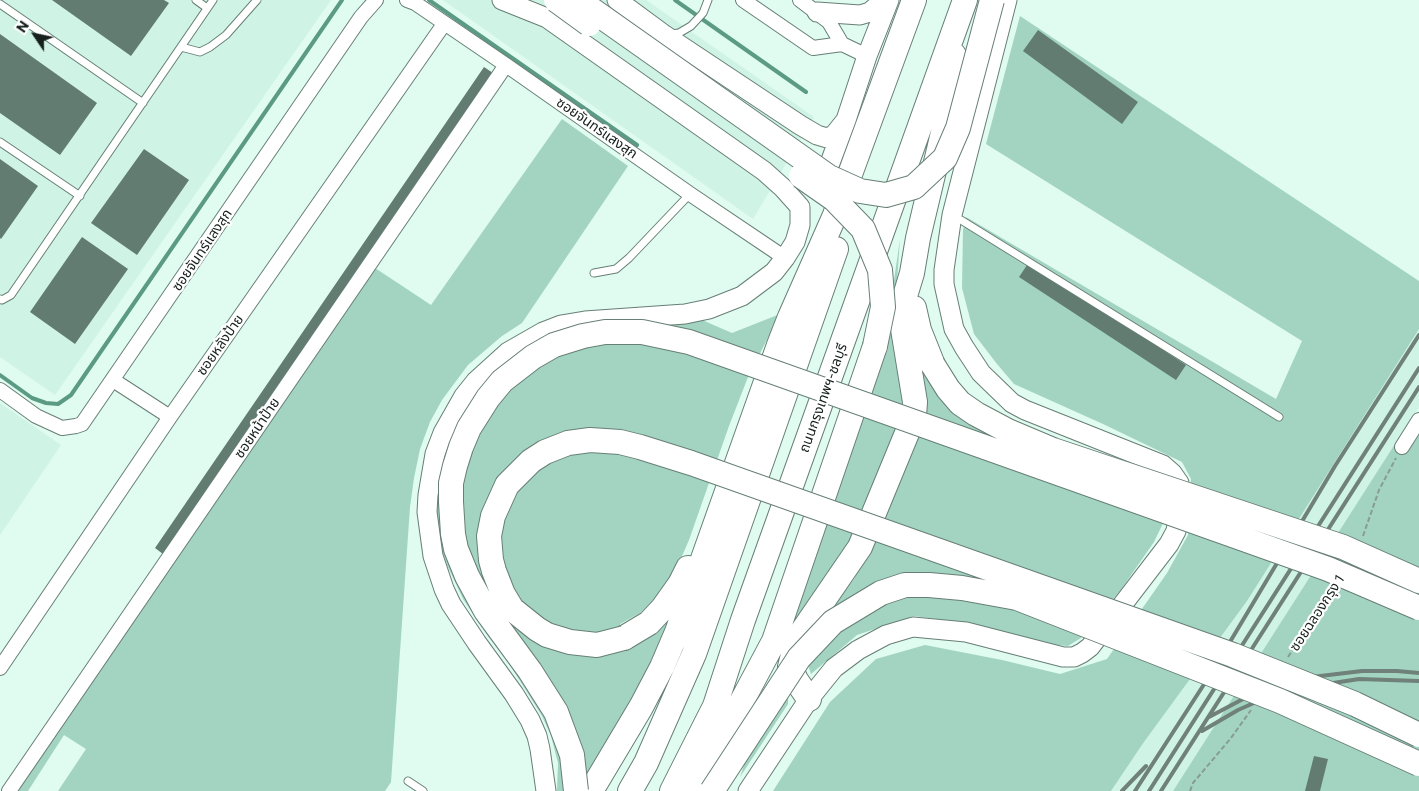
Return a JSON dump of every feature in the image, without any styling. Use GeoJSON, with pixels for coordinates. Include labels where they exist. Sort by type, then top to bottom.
{"type":"FeatureCollection","features":[{"type":"Feature","properties":{"kind":"highway"},"geometry":{"type":"LineString","coordinates":[[556,0],[834,199],[863,229],[880,270],[883,307],[875,346],[774,641],[765,692],[741,752],[722,791]]}},
{"type":"Feature","properties":{"kind":"highway"},"geometry":{"type":"LineString","coordinates":[[578,0],[829,177],[860,191],[886,194],[914,187],[945,158],[958,128],[992,0]]}},
{"type":"Feature","properties":{"kind":"highway"},"geometry":{"type":"LineString","coordinates":[[591,791],[662,667],[790,317],[835,214],[914,0]]}},
{"type":"Feature","properties":{"kind":"highway"},"geometry":{"type":"LineString","coordinates":[[630,791],[646,763],[694,654],[922,0]]}},
{"type":"Feature","properties":{"kind":"highway"},"geometry":{"type":"LineString","coordinates":[[809,699],[790,667],[797,639],[860,547],[914,416],[915,402],[903,329],[902,306],[912,274],[918,238],[951,99],[961,10]]}},
{"type":"Feature","properties":{"kind":"highway","name":"ถนนกรุงเทพฯ-ชลบุรี"},"geometry":{"type":"LineString","coordinates":[[672,791],[715,706],[961,10]]}},
{"type":"Feature","properties":{"kind":"highway"},"geometry":{"type":"LineString","coordinates":[[912,274],[913,299],[918,330],[933,365],[948,389],[960,403],[976,414],[1008,431],[1053,450],[1343,547],[1419,581]]}},
{"type":"Feature","properties":{"kind":"highway"},"geometry":{"type":"LineString","coordinates":[[576,791],[572,755],[556,712],[486,610],[460,560],[452,522],[451,484],[455,466],[470,428],[488,398],[502,381],[520,366],[554,345],[583,336],[605,332],[642,332],[689,342],[1328,569],[1419,608]]}},
{"type":"Feature","properties":{"kind":"highway"},"geometry":{"type":"LineString","coordinates":[[780,345],[766,368],[746,412],[705,527],[680,584],[663,608],[649,623],[624,638],[597,645],[570,642],[547,635],[536,629],[512,608],[503,594],[496,576],[491,560],[489,536],[493,516],[507,485],[531,460],[544,452],[568,443],[590,440],[620,442],[691,463],[1233,655],[1355,704],[1419,736]]}},
{"type":"Feature","properties":{"kind":"highway"},"geometry":{"type":"LineString","coordinates":[[712,791],[799,658],[833,622],[881,593],[905,585],[962,588],[1017,598],[1280,701],[1419,764]]}},
{"type":"Feature","properties":{"kind":"highway"},"geometry":{"type":"LineString","coordinates":[[694,791],[774,641]]}},
{"type":"Feature","properties":{"kind":"main road"},"geometry":{"type":"LineString","coordinates":[[502,0],[547,18],[764,171],[800,207],[800,225],[795,242],[786,258],[774,272],[742,296],[709,309],[685,314],[585,321],[561,325],[543,332],[508,352],[476,381],[460,402],[443,433],[435,454],[428,495],[428,520],[433,556],[451,604],[530,720],[540,749],[546,791]]}},
{"type":"Feature","properties":{"kind":"main road"},"geometry":{"type":"LineString","coordinates":[[618,0],[663,34],[818,135],[828,138],[834,135],[846,120]]}},
{"type":"Feature","properties":{"kind":"main road"},"geometry":{"type":"LineString","coordinates":[[817,12],[860,15],[870,12],[884,0]]}},
{"type":"Feature","properties":{"kind":"main road"},"geometry":{"type":"LineString","coordinates":[[783,188],[802,193],[811,188],[830,163],[867,56],[889,0]]}},
{"type":"Feature","properties":{"kind":"main road"},"geometry":{"type":"LineString","coordinates":[[748,791],[809,699],[834,668],[858,650],[886,634],[913,627],[966,632],[1063,657],[1082,653],[1090,647],[1169,544],[1176,530],[1180,504],[1179,483],[1172,473],[1162,465],[1025,410],[1012,403],[982,373],[954,329],[944,284],[944,270],[952,216],[1007,0]]}},
{"type":"Feature","properties":{"kind":"street","name":"ซอยจันทร์แสงสุก"},"geometry":{"type":"LineString","coordinates":[[0,390],[36,416],[62,428],[82,424],[371,4],[376,0]]}},
{"type":"Feature","properties":{"kind":"street","name":"ซอยจันทร์แสงสุก"},"geometry":{"type":"LineString","coordinates":[[407,0],[415,3],[506,64],[690,194],[786,258]]}},
{"type":"Feature","properties":{"kind":"street"},"geometry":{"type":"LineString","coordinates":[[743,0],[813,48],[842,44],[867,56]]}},
{"type":"Feature","properties":{"kind":"street"},"geometry":{"type":"LineString","coordinates":[[800,0],[829,22],[842,44]]}},
{"type":"Feature","properties":{"kind":"street","name":"ซอยหลังป้าย"},"geometry":{"type":"LineString","coordinates":[[0,668],[170,417],[444,24]]}},
{"type":"Feature","properties":{"kind":"street","name":"ซอยหน้าป้าย"},"geometry":{"type":"LineString","coordinates":[[9,791],[506,64]]}},
{"type":"Feature","properties":{"kind":"street"},"geometry":{"type":"LineString","coordinates":[[113,380],[170,417]]}},
{"type":"Feature","properties":{"kind":"street"},"geometry":{"type":"LineString","coordinates":[[1402,447],[1419,420]]}},
{"type":"Feature","properties":{"kind":"lane"},"geometry":{"type":"LineString","coordinates":[[196,0],[208,8]]}},
{"type":"Feature","properties":{"kind":"lane"},"geometry":{"type":"LineString","coordinates":[[0,299],[2,300],[11,294],[213,0]]}},
{"type":"Feature","properties":{"kind":"lane"},"geometry":{"type":"LineString","coordinates":[[181,47],[200,52],[210,47],[226,35],[257,0]]}},
{"type":"Feature","properties":{"kind":"lane"},"geometry":{"type":"LineString","coordinates":[[663,34],[679,33],[691,26],[703,13],[708,0]]}},
{"type":"Feature","properties":{"kind":"lane"},"geometry":{"type":"LineString","coordinates":[[0,4],[143,103]]}},
{"type":"Feature","properties":{"kind":"lane"},"geometry":{"type":"LineString","coordinates":[[0,142],[80,196]]}},
{"type":"Feature","properties":{"kind":"lane"},"geometry":{"type":"LineString","coordinates":[[594,273],[608,272],[616,269],[629,258],[690,194]]}},
{"type":"Feature","properties":{"kind":"lane"},"geometry":{"type":"LineString","coordinates":[[961,220],[1280,417]]}},
{"type":"Feature","properties":{"kind":"lane"},"geometry":{"type":"LineString","coordinates":[[408,781],[423,791]]}},
{"type":"Feature","properties":{"kind":"path"},"geometry":{"type":"LineString","coordinates":[[1362,539],[1379,490],[1390,466],[1402,447]]}},
{"type":"Feature","properties":{"kind":"path","name":"ซอยฉลองกรุง 1"},"geometry":{"type":"LineString","coordinates":[[1286,659],[1333,587]]}},
{"type":"Feature","properties":{"kind":"path"},"geometry":{"type":"LineString","coordinates":[[1190,791],[1193,783],[1231,738],[1253,706]]}},
{"type":"Feature","properties":{"kind":"shaded area"},"geometry":{"type":"Polygon","coordinates":[[[0,0],[331,0],[55,395],[0,357],[0,0]]]}},
{"type":"Feature","properties":{"kind":"shaded area"},"geometry":{"type":"Polygon","coordinates":[[[443,0],[646,0],[814,117],[753,219],[443,0]]]}},
{"type":"Feature","properties":{"kind":"shaded area"},"geometry":{"type":"Polygon","coordinates":[[[1020,16],[1419,281],[1419,329],[1247,601],[1144,742],[1111,791],[773,791],[830,702],[876,659],[925,645],[1002,660],[1060,674],[1107,659],[1167,573],[1188,535],[1191,479],[1182,462],[1014,384],[974,334],[962,288],[963,230],[966,217],[1276,399],[1302,341],[986,144],[1020,16]]]}},
{"type":"Feature","properties":{"kind":"shaded area"},"geometry":{"type":"Polygon","coordinates":[[[562,119],[628,166],[522,323],[502,336],[468,365],[442,400],[430,422],[420,449],[410,507],[391,782],[385,791],[58,791],[86,749],[64,735],[28,791],[10,791],[372,266],[431,305],[562,119]]]}},
{"type":"Feature","properties":{"kind":"shaded area"},"geometry":{"type":"Polygon","coordinates":[[[900,239],[896,296],[905,405],[854,545],[789,643],[788,704],[740,777],[799,603],[892,294],[900,239]]]}},
{"type":"Feature","properties":{"kind":"shaded area"},"geometry":{"type":"Polygon","coordinates":[[[780,314],[748,377],[689,540],[676,570],[650,605],[620,624],[627,646],[660,628],[676,613],[662,646],[581,791],[557,791],[558,763],[551,736],[542,716],[508,662],[463,599],[441,547],[436,507],[439,476],[455,427],[476,394],[560,332],[702,320],[732,333],[780,314]]]}},
{"type":"Feature","properties":{"kind":"shaded area"},"geometry":{"type":"Polygon","coordinates":[[[1419,329],[1419,407],[1173,791],[1111,791],[1144,742],[1247,601],[1419,329]]]}},
{"type":"Feature","properties":{"kind":"shaded area"},"geometry":{"type":"Polygon","coordinates":[[[917,361],[945,399],[976,428],[1006,444],[1166,517],[1154,542],[1122,588],[1081,638],[1068,646],[1037,643],[959,622],[914,616],[857,635],[811,674],[807,662],[810,635],[854,579],[886,508],[917,361]]]}},
{"type":"Feature","properties":{"kind":"shaded area"},"geometry":{"type":"Polygon","coordinates":[[[0,403],[61,445],[0,535],[0,403]]]}},
{"type":"Feature","properties":{"kind":"shaded area"},"geometry":{"type":"Polygon","coordinates":[[[1409,422],[1419,429],[1419,791],[1173,791],[1409,422]]]}},
{"type":"Feature","properties":{"kind":"building"},"geometry":{"type":"Polygon","coordinates":[[[52,0],[164,0],[169,3],[131,56],[52,0]]]}},
{"type":"Feature","properties":{"kind":"building"},"geometry":{"type":"Polygon","coordinates":[[[1038,30],[1138,102],[1122,124],[1023,51],[1038,30]]]}},
{"type":"Feature","properties":{"kind":"building"},"geometry":{"type":"Polygon","coordinates":[[[0,34],[97,103],[60,155],[0,113],[0,34]]]}},
{"type":"Feature","properties":{"kind":"building"},"geometry":{"type":"Polygon","coordinates":[[[484,67],[493,73],[163,554],[155,548],[484,67]]]}},
{"type":"Feature","properties":{"kind":"building"},"geometry":{"type":"Polygon","coordinates":[[[144,149],[189,180],[137,255],[91,223],[144,149]]]}},
{"type":"Feature","properties":{"kind":"building"},"geometry":{"type":"Polygon","coordinates":[[[0,159],[38,186],[1,239],[0,238],[0,159]]]}},
{"type":"Feature","properties":{"kind":"building"},"geometry":{"type":"Polygon","coordinates":[[[82,237],[128,269],[75,344],[30,312],[82,237]]]}},
{"type":"Feature","properties":{"kind":"building"},"geometry":{"type":"Polygon","coordinates":[[[1029,262],[1186,365],[1176,380],[1019,277],[1029,262]]]}},
{"type":"Feature","properties":{"kind":"building"},"geometry":{"type":"Polygon","coordinates":[[[1314,756],[1328,759],[1320,791],[1305,791],[1314,756]]]}},
{"type":"Feature","properties":{"kind":"waterway"},"geometry":{"type":"LineString","coordinates":[[0,375],[32,398],[46,403],[58,404],[71,395],[342,0]]}},
{"type":"Feature","properties":{"kind":"waterway"},"geometry":{"type":"LineString","coordinates":[[429,0],[637,145]]}},
{"type":"Feature","properties":{"kind":"waterway"},"geometry":{"type":"LineString","coordinates":[[675,0],[806,92]]}},
{"type":"Feature","properties":{"kind":"railway"},"geometry":{"type":"LineString","coordinates":[[1135,791],[1212,672],[1335,466],[1419,335]]}},
{"type":"Feature","properties":{"kind":"railway"},"geometry":{"type":"LineString","coordinates":[[1149,791],[1419,368]]}},
{"type":"Feature","properties":{"kind":"railway"},"geometry":{"type":"LineString","coordinates":[[1161,791],[1419,387]]}},
{"type":"Feature","properties":{"kind":"railway"},"geometry":{"type":"LineString","coordinates":[[1209,717],[1245,698],[1312,677],[1362,671],[1419,673]]}},
{"type":"Feature","properties":{"kind":"railway"},"geometry":{"type":"LineString","coordinates":[[1202,731],[1238,710],[1263,699],[1301,688],[1359,679],[1419,681]]}},
{"type":"Feature","properties":{"kind":"railway"},"geometry":{"type":"LineString","coordinates":[[1122,791],[1146,766]]}}]}
